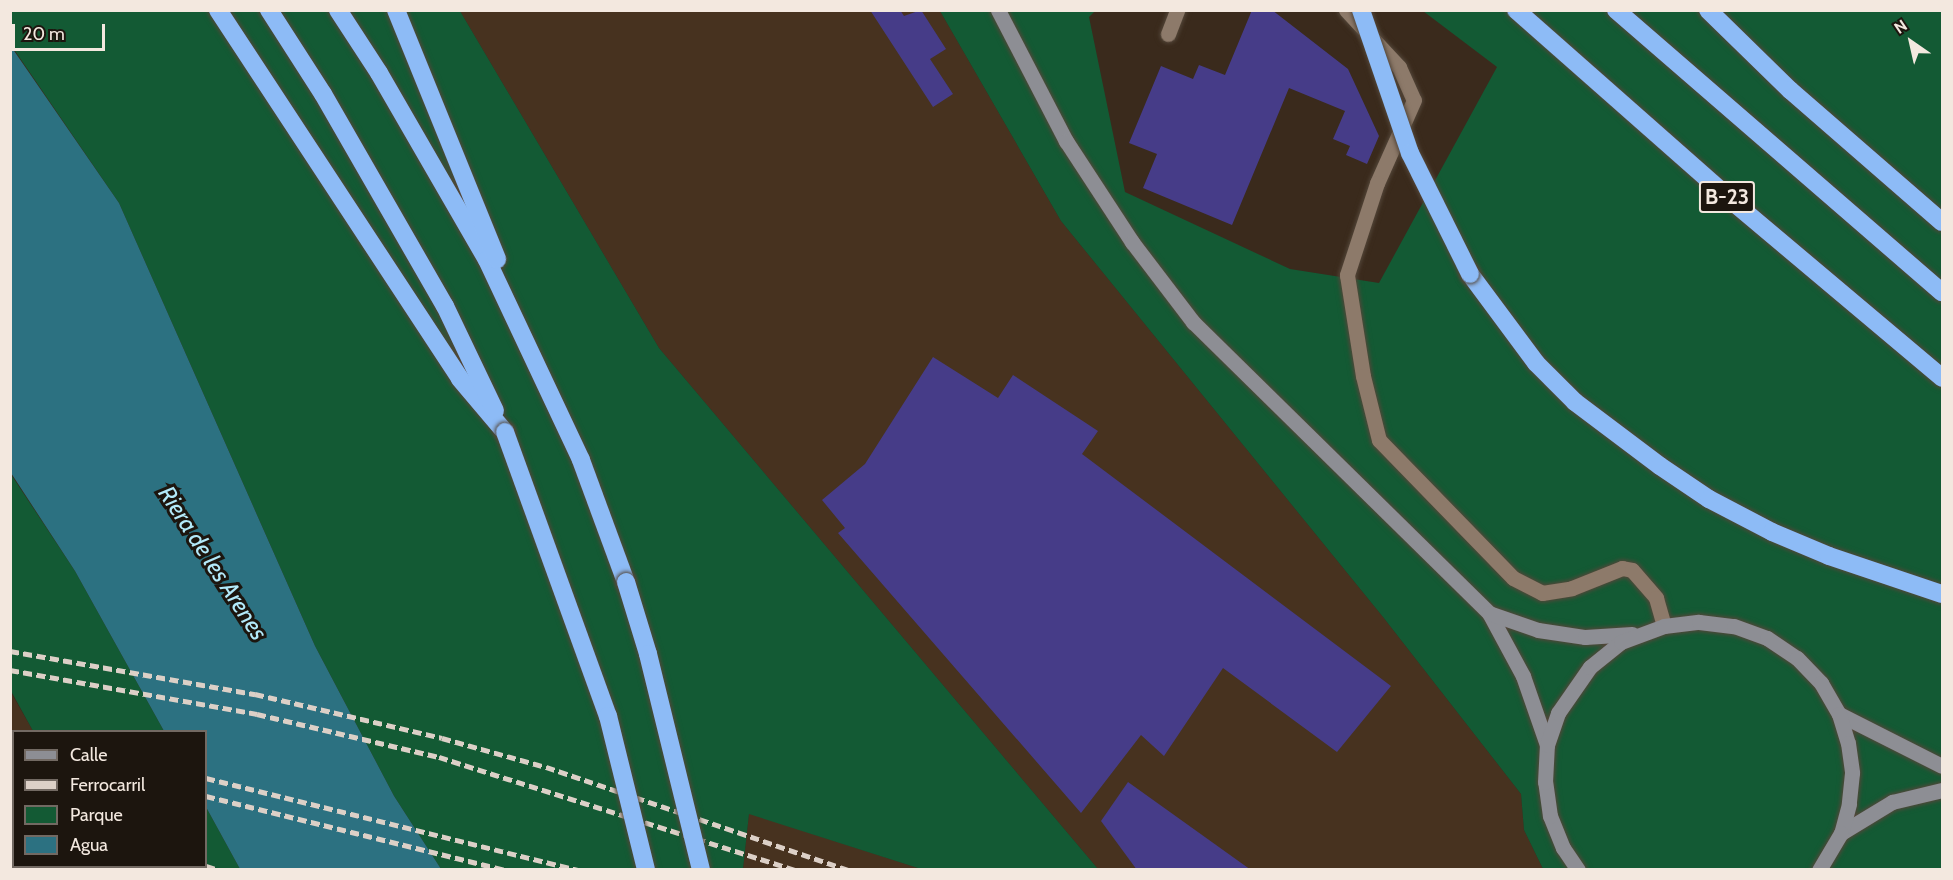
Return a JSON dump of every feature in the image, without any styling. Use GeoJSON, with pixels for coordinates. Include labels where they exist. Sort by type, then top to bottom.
{"type":"FeatureCollection","features":[{"type":"Feature","properties":{"kind":"highway"},"geometry":{"type":"LineString","coordinates":[[218,10],[460,379],[505,432]]}},
{"type":"Feature","properties":{"kind":"highway"},"geometry":{"type":"LineString","coordinates":[[269,10],[323,94],[445,306],[505,432],[608,716],[646,870]]}},
{"type":"Feature","properties":{"kind":"highway"},"geometry":{"type":"LineString","coordinates":[[338,10],[379,73],[491,258]]}},
{"type":"Feature","properties":{"kind":"highway"},"geometry":{"type":"LineString","coordinates":[[396,10],[491,258],[581,460],[615,548],[648,654],[701,870]]}},
{"type":"Feature","properties":{"kind":"highway"},"geometry":{"type":"LineString","coordinates":[[1361,10],[1410,153],[1470,274],[1536,363],[1583,408],[1660,466],[1710,499],[1772,532],[1829,556],[1942,594]]}},
{"type":"Feature","properties":{"kind":"highway","name":"B-23"},"geometry":{"type":"LineString","coordinates":[[1515,10],[1738,206],[1942,378]]}},
{"type":"Feature","properties":{"kind":"highway"},"geometry":{"type":"LineString","coordinates":[[1616,10],[1942,292]]}},
{"type":"Feature","properties":{"kind":"highway"},"geometry":{"type":"LineString","coordinates":[[1708,10],[1790,90],[1942,222]]}},
{"type":"Feature","properties":{"kind":"main road"},"geometry":{"type":"LineString","coordinates":[[998,10],[1066,141],[1132,242],[1193,322],[1489,613],[1523,676],[1547,745]]}},
{"type":"Feature","properties":{"kind":"main road"},"geometry":{"type":"LineString","coordinates":[[1489,613],[1538,630],[1585,637],[1639,634]]}},
{"type":"Feature","properties":{"kind":"main road"},"geometry":{"type":"LineString","coordinates":[[1578,870],[1563,848],[1550,816],[1545,782],[1547,745],[1558,713],[1576,683],[1606,653],[1639,634],[1664,626],[1710,624],[1734,626],[1767,638],[1797,658],[1821,683],[1839,714],[1848,743],[1852,773],[1840,833],[1822,867]]}},
{"type":"Feature","properties":{"kind":"main road"},"geometry":{"type":"LineString","coordinates":[[1839,714],[1942,766]]}},
{"type":"Feature","properties":{"kind":"main road"},"geometry":{"type":"LineString","coordinates":[[1840,833],[1892,802],[1942,790]]}},
{"type":"Feature","properties":{"kind":"lane"},"geometry":{"type":"LineString","coordinates":[[1168,34],[1177,10]]}},
{"type":"Feature","properties":{"kind":"lane"},"geometry":{"type":"LineString","coordinates":[[1346,10],[1399,67],[1414,100],[1377,183],[1347,275],[1364,376],[1379,440],[1514,578],[1542,593],[1572,588],[1622,568],[1632,570],[1656,598],[1664,626]]}},
{"type":"Feature","properties":{"kind":"shaded area"},"geometry":{"type":"Polygon","coordinates":[[[460,11],[940,11],[1061,221],[1383,617],[1521,794],[1524,830],[1543,869],[1098,869],[659,348],[460,11]]]}},
{"type":"Feature","properties":{"kind":"shaded area"},"geometry":{"type":"Polygon","coordinates":[[[10,691],[32,730],[12,730],[12,868],[111,869],[11,869],[10,691]]]}},
{"type":"Feature","properties":{"kind":"shaded area"},"geometry":{"type":"Polygon","coordinates":[[[749,813],[921,869],[743,870],[749,813]]]}},
{"type":"Feature","properties":{"kind":"green space"},"geometry":{"type":"Polygon","coordinates":[[[10,11],[460,11],[659,348],[1098,869],[921,869],[749,814],[743,869],[441,869],[394,796],[315,646],[119,203],[11,45],[10,11]]]}},
{"type":"Feature","properties":{"kind":"green space"},"geometry":{"type":"Polygon","coordinates":[[[940,11],[1095,11],[1089,17],[1125,192],[1290,269],[1379,283],[1497,67],[1423,11],[1942,11],[1942,869],[1543,869],[1524,830],[1521,794],[1383,617],[1061,221],[940,11]]]}},
{"type":"Feature","properties":{"kind":"green space"},"geometry":{"type":"Polygon","coordinates":[[[10,473],[75,571],[163,730],[32,730],[11,691],[10,473]]]}},
{"type":"Feature","properties":{"kind":"green space"},"geometry":{"type":"Polygon","coordinates":[[[207,809],[240,869],[111,870],[110,868],[207,868],[207,809]]]}},
{"type":"Feature","properties":{"kind":"water","name":"Riera de les Arenes"},"geometry":{"type":"Polygon","coordinates":[[[10,45],[119,203],[315,646],[394,796],[441,869],[240,869],[207,809],[207,730],[163,730],[75,571],[11,473],[10,45]]]}},
{"type":"Feature","properties":{"kind":"building"},"geometry":{"type":"Polygon","coordinates":[[[870,10],[900,10],[904,16],[921,10],[946,49],[930,59],[953,94],[933,107],[870,10]]]}},
{"type":"Feature","properties":{"kind":"building"},"geometry":{"type":"Polygon","coordinates":[[[1252,10],[1272,10],[1348,69],[1379,136],[1367,164],[1346,155],[1350,146],[1333,139],[1345,111],[1289,88],[1232,225],[1143,188],[1157,154],[1129,143],[1161,66],[1193,79],[1199,65],[1225,75],[1252,10]]]}},
{"type":"Feature","properties":{"kind":"building"},"geometry":{"type":"Polygon","coordinates":[[[933,357],[998,398],[1013,375],[1098,431],[1082,454],[1391,686],[1337,752],[1223,668],[1164,756],[1141,735],[1081,813],[838,533],[845,528],[822,500],[865,464],[933,357]]]}},
{"type":"Feature","properties":{"kind":"building"},"geometry":{"type":"Polygon","coordinates":[[[1128,782],[1251,870],[1137,870],[1101,821],[1128,782]]]}},
{"type":"Feature","properties":{"kind":"railway"},"geometry":{"type":"LineString","coordinates":[[10,651],[255,694],[442,738],[546,767],[848,870]]}},
{"type":"Feature","properties":{"kind":"railway"},"geometry":{"type":"LineString","coordinates":[[10,670],[257,714],[439,757],[795,870]]}},
{"type":"Feature","properties":{"kind":"railway"},"geometry":{"type":"LineString","coordinates":[[207,778],[578,870]]}},
{"type":"Feature","properties":{"kind":"railway"},"geometry":{"type":"LineString","coordinates":[[207,796],[504,870]]}},
{"type":"Feature","properties":{"kind":"railway"},"geometry":{"type":"LineString","coordinates":[[207,866],[219,870]]}},
{"type":"Feature","properties":{"kind":"railway"},"geometry":{"type":"LineString","coordinates":[[140,868],[145,870]]}}]}
